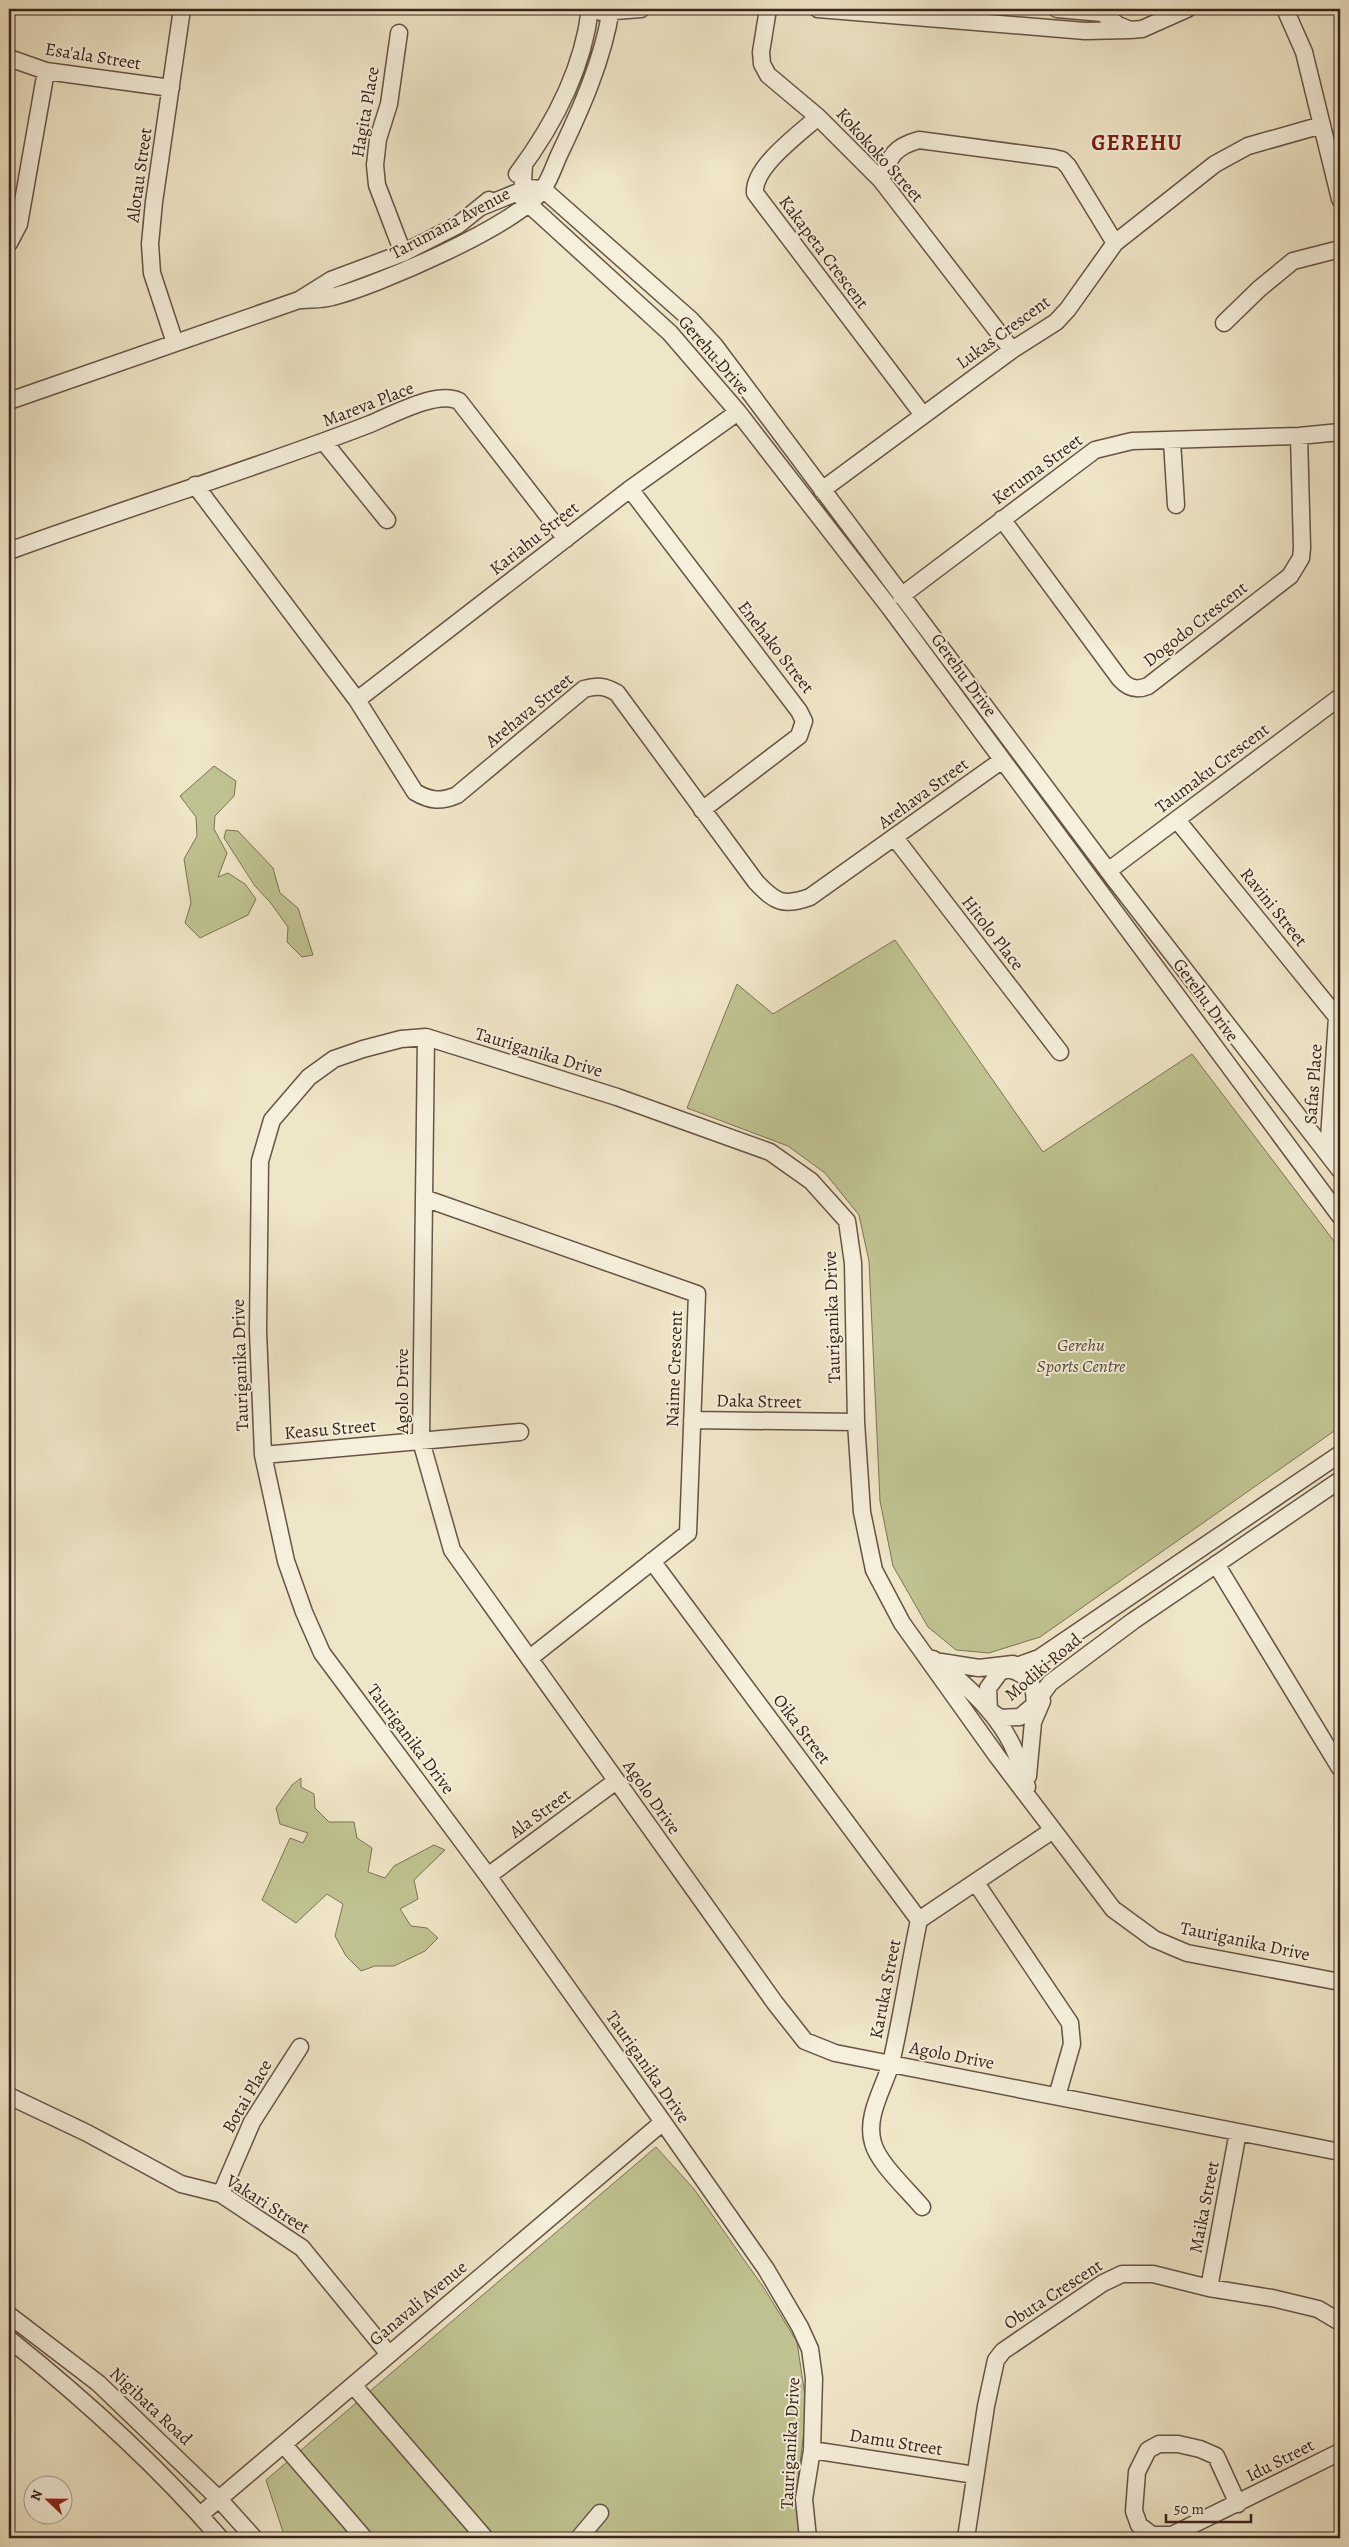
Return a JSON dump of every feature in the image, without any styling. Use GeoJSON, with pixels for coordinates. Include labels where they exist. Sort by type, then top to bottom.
{"type":"FeatureCollection","features":[{"type":"Feature","properties":{"kind":"street","name":"Alotau Street"},"geometry":{"type":"LineString","coordinates":[[174,343],[150,261],[154,202],[182,9]]}},
{"type":"Feature","properties":{"kind":"street"},"geometry":{"type":"LineString","coordinates":[[590,10],[641,9]]}},
{"type":"Feature","properties":{"kind":"street","name":"Kokokoko Street"},"geometry":{"type":"LineString","coordinates":[[768,9],[761,52],[762,64],[776,84],[818,117],[881,180],[1012,350]]}},
{"type":"Feature","properties":{"kind":"street"},"geometry":{"type":"LineString","coordinates":[[818,9],[1085,31],[1142,29],[1187,9]]}},
{"type":"Feature","properties":{"kind":"street"},"geometry":{"type":"LineString","coordinates":[[1057,9],[1102,11],[1118,26],[1130,30]]}},
{"type":"Feature","properties":{"kind":"street"},"geometry":{"type":"LineString","coordinates":[[1285,9],[1304,52],[1340,199]]}},
{"type":"Feature","properties":{"kind":"street","name":"Tarumana Avenue"},"geometry":{"type":"LineString","coordinates":[[9,401],[299,300],[331,280],[403,253],[458,224],[511,183],[542,141],[566,92],[586,34],[590,10]]}},
{"type":"Feature","properties":{"kind":"street","name":"Tarumana Avenue"},"geometry":{"type":"LineString","coordinates":[[299,300],[330,298],[409,270],[497,224],[525,198],[543,189],[585,98],[610,10]]}},
{"type":"Feature","properties":{"kind":"street","name":"Hagita Place"},"geometry":{"type":"LineString","coordinates":[[399,32],[389,104],[378,139],[375,165],[376,185],[403,253]]}},
{"type":"Feature","properties":{"kind":"street","name":"Esa'ala Street"},"geometry":{"type":"LineString","coordinates":[[9,58],[46,71],[171,88]]}},
{"type":"Feature","properties":{"kind":"street"},"geometry":{"type":"LineString","coordinates":[[9,243],[19,224],[46,71]]}},
{"type":"Feature","properties":{"kind":"street","name":"Kakapeta Crescent"},"geometry":{"type":"LineString","coordinates":[[818,117],[761,172],[755,186],[756,193],[923,415]]}},
{"type":"Feature","properties":{"kind":"street","name":"Lukas Crescent"},"geometry":{"type":"LineString","coordinates":[[822,490],[1012,350],[1056,322],[1068,309],[1115,243],[1214,164],[1248,146],[1322,125]]}},
{"type":"Feature","properties":{"kind":"street"},"geometry":{"type":"LineString","coordinates":[[881,180],[891,156],[899,148],[919,140],[1062,160],[1068,166],[1115,243]]}},
{"type":"Feature","properties":{"kind":"street"},"geometry":{"type":"LineString","coordinates":[[481,207],[525,198],[524,165]]}},
{"type":"Feature","properties":{"kind":"street","name":"Gerehu Drive"},"geometry":{"type":"LineString","coordinates":[[543,189],[696,326],[715,346],[1108,871],[1340,1170]]}},
{"type":"Feature","properties":{"kind":"street","name":"Gerehu Drive"},"geometry":{"type":"LineString","coordinates":[[525,198],[670,333],[738,412],[890,608],[1001,761],[1135,937],[1340,1216]]}},
{"type":"Feature","properties":{"kind":"street"},"geometry":{"type":"LineString","coordinates":[[1224,323],[1259,289],[1293,261],[1340,249]]}},
{"type":"Feature","properties":{"kind":"street","name":"Mareva Place"},"geometry":{"type":"LineString","coordinates":[[9,551],[126,508],[324,442],[416,405],[439,398],[453,398],[459,401],[566,539]]}},
{"type":"Feature","properties":{"kind":"street","name":"Kariahu Street"},"geometry":{"type":"LineString","coordinates":[[357,700],[630,489],[738,412]]}},
{"type":"Feature","properties":{"kind":"street","name":"Keruma Street"},"geometry":{"type":"LineString","coordinates":[[901,596],[1002,518],[1095,450],[1132,441],[1299,436],[1340,432]]}},
{"type":"Feature","properties":{"kind":"street","name":"Dogodo Crescent"},"geometry":{"type":"LineString","coordinates":[[1002,518],[1120,679],[1130,687],[1142,688],[1148,686],[1290,576],[1297,568],[1302,548],[1299,436]]}},
{"type":"Feature","properties":{"kind":"street"},"geometry":{"type":"LineString","coordinates":[[1172,441],[1176,505]]}},
{"type":"Feature","properties":{"kind":"street"},"geometry":{"type":"LineString","coordinates":[[324,442],[387,520]]}},
{"type":"Feature","properties":{"kind":"street","name":"Arehava Street"},"geometry":{"type":"LineString","coordinates":[[195,485],[357,700],[415,792],[424,798],[435,801],[457,795],[584,689],[601,686],[609,688],[617,693],[756,882],[772,898],[779,901],[798,901],[810,897],[1001,761]]}},
{"type":"Feature","properties":{"kind":"street","name":"Enehako Street"},"geometry":{"type":"LineString","coordinates":[[630,489],[804,720],[799,736],[702,810]]}},
{"type":"Feature","properties":{"kind":"street","name":"Taumaku Crescent"},"geometry":{"type":"LineString","coordinates":[[1108,871],[1340,697]]}},
{"type":"Feature","properties":{"kind":"street","name":"Ravini Street"},"geometry":{"type":"LineString","coordinates":[[1177,820],[1339,1016]]}},
{"type":"Feature","properties":{"kind":"street","name":"Hitolo Place"},"geometry":{"type":"LineString","coordinates":[[895,838],[1060,1052]]}},
{"type":"Feature","properties":{"kind":"street","name":"Safas Place"},"geometry":{"type":"LineString","coordinates":[[1328,1154],[1339,1016]]}},
{"type":"Feature","properties":{"kind":"street","name":"Agolo Drive"},"geometry":{"type":"LineString","coordinates":[[426,1037],[421,1441],[452,1550],[616,1781],[805,2041],[835,2053],[1340,2152]]}},
{"type":"Feature","properties":{"kind":"street","name":"Tauriganika Drive"},"geometry":{"type":"LineString","coordinates":[[808,2538],[804,2499],[812,2450],[814,2378],[810,2349],[800,2327],[766,2269],[663,2122],[488,1876],[322,1653],[304,1612],[286,1560],[263,1455],[258,1331],[258,1198],[260,1161],[272,1120],[309,1077],[334,1060],[401,1039],[426,1037],[617,1097],[770,1152],[811,1181],[846,1221],[853,1263],[856,1422],[862,1512],[874,1570],[902,1623],[997,1756],[1030,1796],[1053,1830],[1113,1909],[1154,1939],[1187,1953],[1340,1982]]}},
{"type":"Feature","properties":{"kind":"street","name":"Naime Crescent"},"geometry":{"type":"LineString","coordinates":[[424,1198],[697,1294],[688,1533],[530,1658]]}},
{"type":"Feature","properties":{"kind":"street","name":"Daka Street"},"geometry":{"type":"LineString","coordinates":[[692,1420],[856,1422]]}},
{"type":"Feature","properties":{"kind":"street","name":"Keasu Street"},"geometry":{"type":"LineString","coordinates":[[263,1455],[520,1432]]}},
{"type":"Feature","properties":{"kind":"street","name":"Modiki Road"},"geometry":{"type":"LineString","coordinates":[[1340,1454],[1039,1658],[1000,1672],[988,1688],[989,1710],[1000,1718],[1020,1717],[1034,1705],[1050,1683],[1133,1621],[1340,1480]]}},
{"type":"Feature","properties":{"kind":"street","name":"Oika Street"},"geometry":{"type":"LineString","coordinates":[[652,1561],[919,1920]]}},
{"type":"Feature","properties":{"kind":"street"},"geometry":{"type":"LineString","coordinates":[[1216,1564],[1340,1768]]}},
{"type":"Feature","properties":{"kind":"street"},"geometry":{"type":"LineString","coordinates":[[922,1650],[944,1664],[980,1668],[1014,1666],[1029,1681],[1035,1694],[1034,1705]]}},
{"type":"Feature","properties":{"kind":"street","name":"Tauriganika Drive"},"geometry":{"type":"LineString","coordinates":[[922,1650],[958,1677],[989,1710],[1016,1752],[1030,1796]]}},
{"type":"Feature","properties":{"kind":"street"},"geometry":{"type":"LineString","coordinates":[[1030,1796],[1027,1773],[1032,1722],[1050,1683]]}},
{"type":"Feature","properties":{"kind":"street","name":"Ala Street"},"geometry":{"type":"LineString","coordinates":[[488,1876],[616,1781]]}},
{"type":"Feature","properties":{"kind":"street","name":"Karuka Street"},"geometry":{"type":"LineString","coordinates":[[922,2206],[881,2158],[873,2146],[871,2137],[871,2122],[890,2064],[919,1920],[1053,1830]]}},
{"type":"Feature","properties":{"kind":"street"},"geometry":{"type":"LineString","coordinates":[[976,1882],[1070,2022],[1072,2044],[1057,2096]]}},
{"type":"Feature","properties":{"kind":"street","name":"Botai Place"},"geometry":{"type":"LineString","coordinates":[[221,2194],[252,2122],[300,2047]]}},
{"type":"Feature","properties":{"kind":"street","name":"Vakari Street"},"geometry":{"type":"LineString","coordinates":[[9,2096],[87,2133],[181,2184],[221,2194],[302,2248],[388,2354]]}},
{"type":"Feature","properties":{"kind":"street","name":"Ganavali Avenue"},"geometry":{"type":"LineString","coordinates":[[200,2515],[663,2122]]}},
{"type":"Feature","properties":{"kind":"street","name":"Maika Street"},"geometry":{"type":"LineString","coordinates":[[1209,2288],[1238,2132]]}},
{"type":"Feature","properties":{"kind":"street","name":"Obuta Crescent"},"geometry":{"type":"LineString","coordinates":[[966,2538],[996,2360],[1003,2351],[1103,2283],[1122,2274],[1153,2274],[1209,2288],[1303,2305],[1323,2311],[1340,2322]]}},
{"type":"Feature","properties":{"kind":"street","name":"Nigibata Road"},"geometry":{"type":"LineString","coordinates":[[9,2315],[98,2383],[219,2499],[254,2538]]}},
{"type":"Feature","properties":{"kind":"street"},"geometry":{"type":"LineString","coordinates":[[9,2339],[80,2398],[200,2515],[220,2538]]}},
{"type":"Feature","properties":{"kind":"street"},"geometry":{"type":"LineString","coordinates":[[353,2385],[485,2538]]}},
{"type":"Feature","properties":{"kind":"street"},"geometry":{"type":"LineString","coordinates":[[1159,2444],[1178,2444],[1200,2449],[1216,2456],[1238,2504],[1172,2535],[1152,2535],[1139,2525],[1134,2511],[1137,2472],[1148,2450],[1159,2444]]}},
{"type":"Feature","properties":{"kind":"street"},"geometry":{"type":"LineString","coordinates":[[284,2445],[364,2538]]}},
{"type":"Feature","properties":{"kind":"street","name":"Damu Street"},"geometry":{"type":"LineString","coordinates":[[812,2450],[976,2475]]}},
{"type":"Feature","properties":{"kind":"street","name":"Idu Street"},"geometry":{"type":"LineString","coordinates":[[1238,2504],[1340,2452]]}},
{"type":"Feature","properties":{"kind":"street"},"geometry":{"type":"LineString","coordinates":[[579,2538],[600,2513]]}},
{"type":"Feature","properties":{"kind":"green space"},"geometry":{"type":"Polygon","coordinates":[[[214,766],[236,781],[234,796],[215,816],[214,829],[227,853],[218,877],[228,873],[245,884],[256,899],[248,915],[200,938],[185,923],[191,903],[184,859],[197,836],[196,817],[180,796],[214,766]]]}},
{"type":"Feature","properties":{"kind":"green space"},"geometry":{"type":"Polygon","coordinates":[[[226,830],[238,831],[273,868],[280,893],[298,908],[313,955],[302,957],[287,942],[288,927],[270,902],[255,886],[224,838],[226,830]]]}},
{"type":"Feature","properties":{"kind":"green space","name":"Gerehu Sports Centre"},"geometry":{"type":"Polygon","coordinates":[[[895,940],[1043,1152],[1192,1054],[1340,1249],[1340,1427],[1040,1637],[989,1653],[956,1650],[928,1627],[893,1566],[880,1501],[869,1261],[859,1215],[825,1173],[788,1146],[687,1108],[737,984],[773,1014],[895,940]]]}},
{"type":"Feature","properties":{"kind":"green space"},"geometry":{"type":"Polygon","coordinates":[[[301,1778],[301,1787],[314,1794],[315,1808],[329,1822],[354,1822],[357,1838],[372,1848],[368,1872],[385,1878],[394,1866],[434,1845],[445,1850],[414,1880],[418,1899],[400,1909],[411,1926],[427,1928],[438,1938],[425,1951],[394,1966],[375,1966],[361,1971],[346,1956],[335,1936],[343,1904],[327,1894],[296,1923],[262,1900],[290,1838],[303,1843],[308,1833],[280,1824],[276,1808],[292,1785],[301,1778]]]}},
{"type":"Feature","properties":{"kind":"green space"},"geometry":{"type":"Polygon","coordinates":[[[656,2147],[694,2189],[764,2288],[797,2342],[807,2409],[797,2486],[801,2538],[285,2538],[266,2480],[656,2147]]]}},
{"type":"Feature","properties":{"kind":"district","name":"GEREHU"},"geometry":{"type":"Point","coordinates":[1137,142]}}]}
